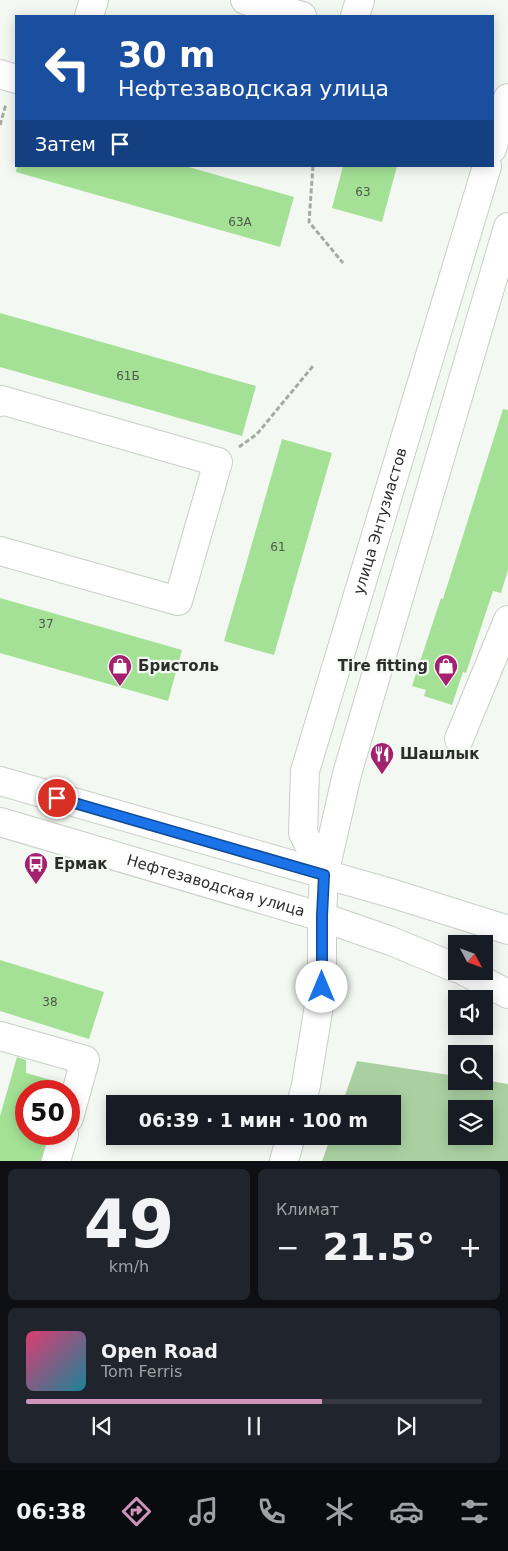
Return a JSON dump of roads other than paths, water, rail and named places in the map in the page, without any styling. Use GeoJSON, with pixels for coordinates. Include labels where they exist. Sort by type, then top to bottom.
{"type":"FeatureCollection","features":[{"type":"Feature","properties":{"kind":"main road"},"geometry":{"type":"LineString","coordinates":[[89,15],[94,0]]}},
{"type":"Feature","properties":{"kind":"main road"},"geometry":{"type":"LineString","coordinates":[[245,0],[298,15]]}},
{"type":"Feature","properties":{"kind":"main road"},"geometry":{"type":"LineString","coordinates":[[355,15],[360,0]]}},
{"type":"Feature","properties":{"kind":"main road"},"geometry":{"type":"LineString","coordinates":[[0,74],[15,79]]}},
{"type":"Feature","properties":{"kind":"main road"},"geometry":{"type":"LineString","coordinates":[[494,143],[508,98]]}},
{"type":"Feature","properties":{"kind":"main road","name":"улица Энтузиастов"},"geometry":{"type":"LineString","coordinates":[[324,875],[303,833],[305,771],[487,167]]}},
{"type":"Feature","properties":{"kind":"main road","name":"улица Энтузиастов"},"geometry":{"type":"LineString","coordinates":[[304,1095],[322,987],[324,875],[347,774],[508,227]]}},
{"type":"Feature","properties":{"kind":"main road"},"geometry":{"type":"LineString","coordinates":[[0,402],[1,400],[218,462],[178,601],[0,551]]}},
{"type":"Feature","properties":{"kind":"main road"},"geometry":{"type":"LineString","coordinates":[[459,739],[508,620]]}},
{"type":"Feature","properties":{"kind":"main road"},"geometry":{"type":"LineString","coordinates":[[0,781],[394,894],[508,930]]}},
{"type":"Feature","properties":{"kind":"main road","name":"Нефтезаводская улица"},"geometry":{"type":"LineString","coordinates":[[0,822],[322,916],[391,941],[448,965]]}},
{"type":"Feature","properties":{"kind":"main road"},"geometry":{"type":"LineString","coordinates":[[481,980],[508,994]]}},
{"type":"Feature","properties":{"kind":"main road"},"geometry":{"type":"LineString","coordinates":[[0,1036],[85,1060],[79,1080]]}},
{"type":"Feature","properties":{"kind":"main road"},"geometry":{"type":"LineString","coordinates":[[56,1161],[61,1145]]}},
{"type":"Feature","properties":{"kind":"main road"},"geometry":{"type":"LineString","coordinates":[[284,1161],[288,1145]]}},
{"type":"Feature","properties":{"kind":"place","name":"Бристоль"},"geometry":{"type":"Point","coordinates":[120,687]}},
{"type":"Feature","properties":{"kind":"place","name":"Tire fitting"},"geometry":{"type":"Point","coordinates":[446,687]}},
{"type":"Feature","properties":{"kind":"place","name":"Шашлык"},"geometry":{"type":"Point","coordinates":[382,775]}},
{"type":"Feature","properties":{"kind":"place","name":"Ермак"},"geometry":{"type":"Point","coordinates":[36,885]}}]}
